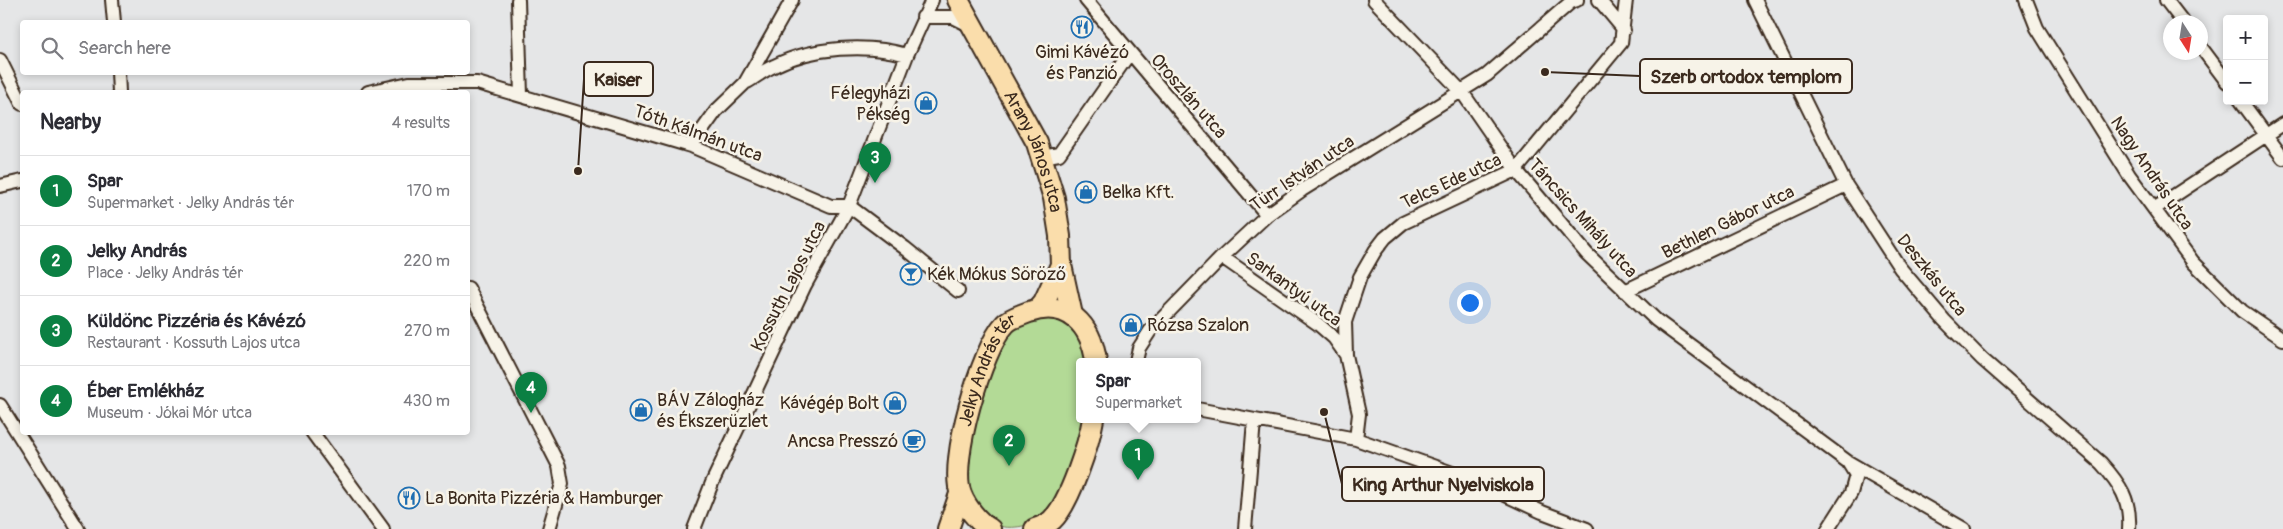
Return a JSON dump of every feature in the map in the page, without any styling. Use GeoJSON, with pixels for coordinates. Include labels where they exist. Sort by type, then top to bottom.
{"type":"FeatureCollection","features":[{"type":"Feature","properties":{"kind":"main road","name":"Arany János utca"},"geometry":{"type":"LineString","coordinates":[[958,0],[1037,144],[1042,157],[1054,198],[1060,236],[1061,265],[1072,315]]}},
{"type":"Feature","properties":{"kind":"main road"},"geometry":{"type":"LineString","coordinates":[[1038,309],[1044,302],[1061,265]]}},
{"type":"Feature","properties":{"kind":"main road","name":"Jelky András tér"},"geometry":{"type":"LineString","coordinates":[[960,494],[958,465],[966,422],[983,364],[993,342],[1006,322],[1038,309],[1057,309],[1072,315]]}},
{"type":"Feature","properties":{"kind":"main road"},"geometry":{"type":"LineString","coordinates":[[1072,315],[1083,324],[1094,346],[1096,358]]}},
{"type":"Feature","properties":{"kind":"main road"},"geometry":{"type":"LineString","coordinates":[[1047,526],[1074,482],[1093,423]]}},
{"type":"Feature","properties":{"kind":"main road"},"geometry":{"type":"LineString","coordinates":[[960,494],[987,529]]}},
{"type":"Feature","properties":{"kind":"main road"},"geometry":{"type":"LineString","coordinates":[[948,529],[960,494]]}},
{"type":"Feature","properties":{"kind":"street"},"geometry":{"type":"LineString","coordinates":[[112,0],[114,20]]}},
{"type":"Feature","properties":{"kind":"street"},"geometry":{"type":"LineString","coordinates":[[518,0],[521,95]]}},
{"type":"Feature","properties":{"kind":"street"},"geometry":{"type":"LineString","coordinates":[[745,83],[792,0]]}},
{"type":"Feature","properties":{"kind":"street","name":"Kossuth Lajos utca"},"geometry":{"type":"LineString","coordinates":[[694,529],[712,483],[805,285],[849,206],[907,55],[932,0]]}},
{"type":"Feature","properties":{"kind":"street","name":"Oroszlán utca"},"geometry":{"type":"LineString","coordinates":[[1086,0],[1129,54],[1208,143],[1267,215]]}},
{"type":"Feature","properties":{"kind":"street","name":"Táncsics Mihály utca"},"geometry":{"type":"LineString","coordinates":[[1374,0],[1462,92],[1516,170],[1587,254],[1656,320],[1848,462],[1964,529]]}},
{"type":"Feature","properties":{"kind":"street","name":"Türr István utca"},"geometry":{"type":"LineString","coordinates":[[1137,358],[1139,348],[1150,331],[1222,257],[1267,215],[1302,190],[1488,75],[1563,8],[1577,0]]}},
{"type":"Feature","properties":{"kind":"street"},"geometry":{"type":"LineString","coordinates":[[1599,0],[1624,30]]}},
{"type":"Feature","properties":{"kind":"street","name":"Telcs Ede utca"},"geometry":{"type":"LineString","coordinates":[[1346,355],[1345,322],[1360,277],[1385,238],[1403,223],[1424,212],[1516,170],[1621,43],[1626,0]]}},
{"type":"Feature","properties":{"kind":"street","name":"Deszkás utca"},"geometry":{"type":"LineString","coordinates":[[1755,0],[1782,59],[1846,185],[1900,268],[1944,320],[1982,359],[2101,463],[2117,481],[2124,491],[2129,505],[2129,529]]}},
{"type":"Feature","properties":{"kind":"street","name":"Nagy András utca"},"geometry":{"type":"LineString","coordinates":[[2026,0],[2037,28],[2129,175],[2193,262],[2242,311],[2283,339]]}},
{"type":"Feature","properties":{"kind":"street"},"geometry":{"type":"LineString","coordinates":[[2166,0],[2178,15]]}},
{"type":"Feature","properties":{"kind":"street"},"geometry":{"type":"LineString","coordinates":[[924,17],[953,17],[972,27]]}},
{"type":"Feature","properties":{"kind":"street"},"geometry":{"type":"LineString","coordinates":[[691,146],[716,111],[745,83],[774,66],[797,58],[822,53],[870,47],[907,55]]}},
{"type":"Feature","properties":{"kind":"street"},"geometry":{"type":"LineString","coordinates":[[1042,157],[1060,154],[1129,54]]}},
{"type":"Feature","properties":{"kind":"street"},"geometry":{"type":"LineString","coordinates":[[2208,57],[2223,77]]}},
{"type":"Feature","properties":{"kind":"street"},"geometry":{"type":"LineString","coordinates":[[0,60],[20,100]]}},
{"type":"Feature","properties":{"kind":"street"},"geometry":{"type":"LineString","coordinates":[[118,75],[119,90]]}},
{"type":"Feature","properties":{"kind":"street","name":"Tóth Kálmán utca"},"geometry":{"type":"LineString","coordinates":[[382,90],[409,83],[477,83],[691,146],[831,206],[849,206]]}},
{"type":"Feature","properties":{"kind":"street"},"geometry":{"type":"LineString","coordinates":[[2244,105],[2283,158]]}},
{"type":"Feature","properties":{"kind":"street"},"geometry":{"type":"LineString","coordinates":[[2154,208],[2283,124]]}},
{"type":"Feature","properties":{"kind":"street"},"geometry":{"type":"LineString","coordinates":[[0,186],[20,181]]}},
{"type":"Feature","properties":{"kind":"street","name":"Bethlen Gábor utca"},"geometry":{"type":"LineString","coordinates":[[1625,291],[1846,185]]}},
{"type":"Feature","properties":{"kind":"street"},"geometry":{"type":"LineString","coordinates":[[849,206],[958,291]]}},
{"type":"Feature","properties":{"kind":"street","name":"Sarkantyú utca"},"geometry":{"type":"LineString","coordinates":[[1222,257],[1318,324],[1334,338],[1346,355],[1359,414],[1356,439]]}},
{"type":"Feature","properties":{"kind":"street"},"geometry":{"type":"LineString","coordinates":[[470,292],[559,466],[562,484],[549,529]]}},
{"type":"Feature","properties":{"kind":"street"},"geometry":{"type":"LineString","coordinates":[[0,405],[78,529]]}},
{"type":"Feature","properties":{"kind":"street"},"geometry":{"type":"LineString","coordinates":[[1201,410],[1356,439],[1403,454],[1475,482],[1542,512],[1587,529]]}},
{"type":"Feature","properties":{"kind":"street"},"geometry":{"type":"LineString","coordinates":[[1245,529],[1254,421]]}},
{"type":"Feature","properties":{"kind":"street"},"geometry":{"type":"LineString","coordinates":[[314,435],[383,529]]}},
{"type":"Feature","properties":{"kind":"street"},"geometry":{"type":"LineString","coordinates":[[1828,529],[1850,494],[1856,475],[1848,462]]}},
{"type":"Feature","properties":{"kind":"green space"},"geometry":{"type":"Polygon","coordinates":[[[1039,318],[1060,322],[1073,330],[1082,343],[1090,358],[1076,358],[1076,423],[1084,423],[1068,478],[1057,505],[1040,520],[1033,523],[1019,527],[1004,527],[993,522],[977,508],[970,496],[966,477],[968,457],[978,408],[994,360],[1003,342],[1012,330],[1028,321],[1039,318]]]}},
{"type":"Feature","properties":{"kind":"place","name":"Gimi Kávézó és Panzió"},"geometry":{"type":"Point","coordinates":[1082,27]}},
{"type":"Feature","properties":{"kind":"place","name":"Szerb ortodox templom"},"geometry":{"type":"Point","coordinates":[1545,72]}},
{"type":"Feature","properties":{"kind":"place","name":"Félegyházi Pékség"},"geometry":{"type":"Point","coordinates":[926,103]}},
{"type":"Feature","properties":{"kind":"place","name":"Kaiser"},"geometry":{"type":"Point","coordinates":[578,171]}},
{"type":"Feature","properties":{"kind":"place","name":"Küldönc Pizzéria és Kávézó"},"geometry":{"type":"Point","coordinates":[875,183]}},
{"type":"Feature","properties":{"kind":"place","name":"Belka Kft."},"geometry":{"type":"Point","coordinates":[1086,192]}},
{"type":"Feature","properties":{"kind":"place","name":"Kék Mókus Söröző"},"geometry":{"type":"Point","coordinates":[911,274]}},
{"type":"Feature","properties":{"kind":"place","name":"Rózsa Szalon"},"geometry":{"type":"Point","coordinates":[1131,325]}},
{"type":"Feature","properties":{"kind":"place","name":"Kávégép Bolt"},"geometry":{"type":"Point","coordinates":[895,403]}},
{"type":"Feature","properties":{"kind":"place","name":"BÁV Zálogház és Ékszerüzlet"},"geometry":{"type":"Point","coordinates":[641,410]}},
{"type":"Feature","properties":{"kind":"place","name":"King Arthur Nyelviskola"},"geometry":{"type":"Point","coordinates":[1324,412]}},
{"type":"Feature","properties":{"kind":"place","name":"Éber Emlékház"},"geometry":{"type":"Point","coordinates":[531,413]}},
{"type":"Feature","properties":{"kind":"place","name":"Ancsa Presszó"},"geometry":{"type":"Point","coordinates":[914,441]}},
{"type":"Feature","properties":{"kind":"place","name":"Jelky András"},"geometry":{"type":"Point","coordinates":[1009,466]}},
{"type":"Feature","properties":{"kind":"place","name":"Spar"},"geometry":{"type":"Point","coordinates":[1138,480]}},
{"type":"Feature","properties":{"kind":"place","name":"La Bonita Pizzéria & Hamburger"},"geometry":{"type":"Point","coordinates":[409,498]}}]}
